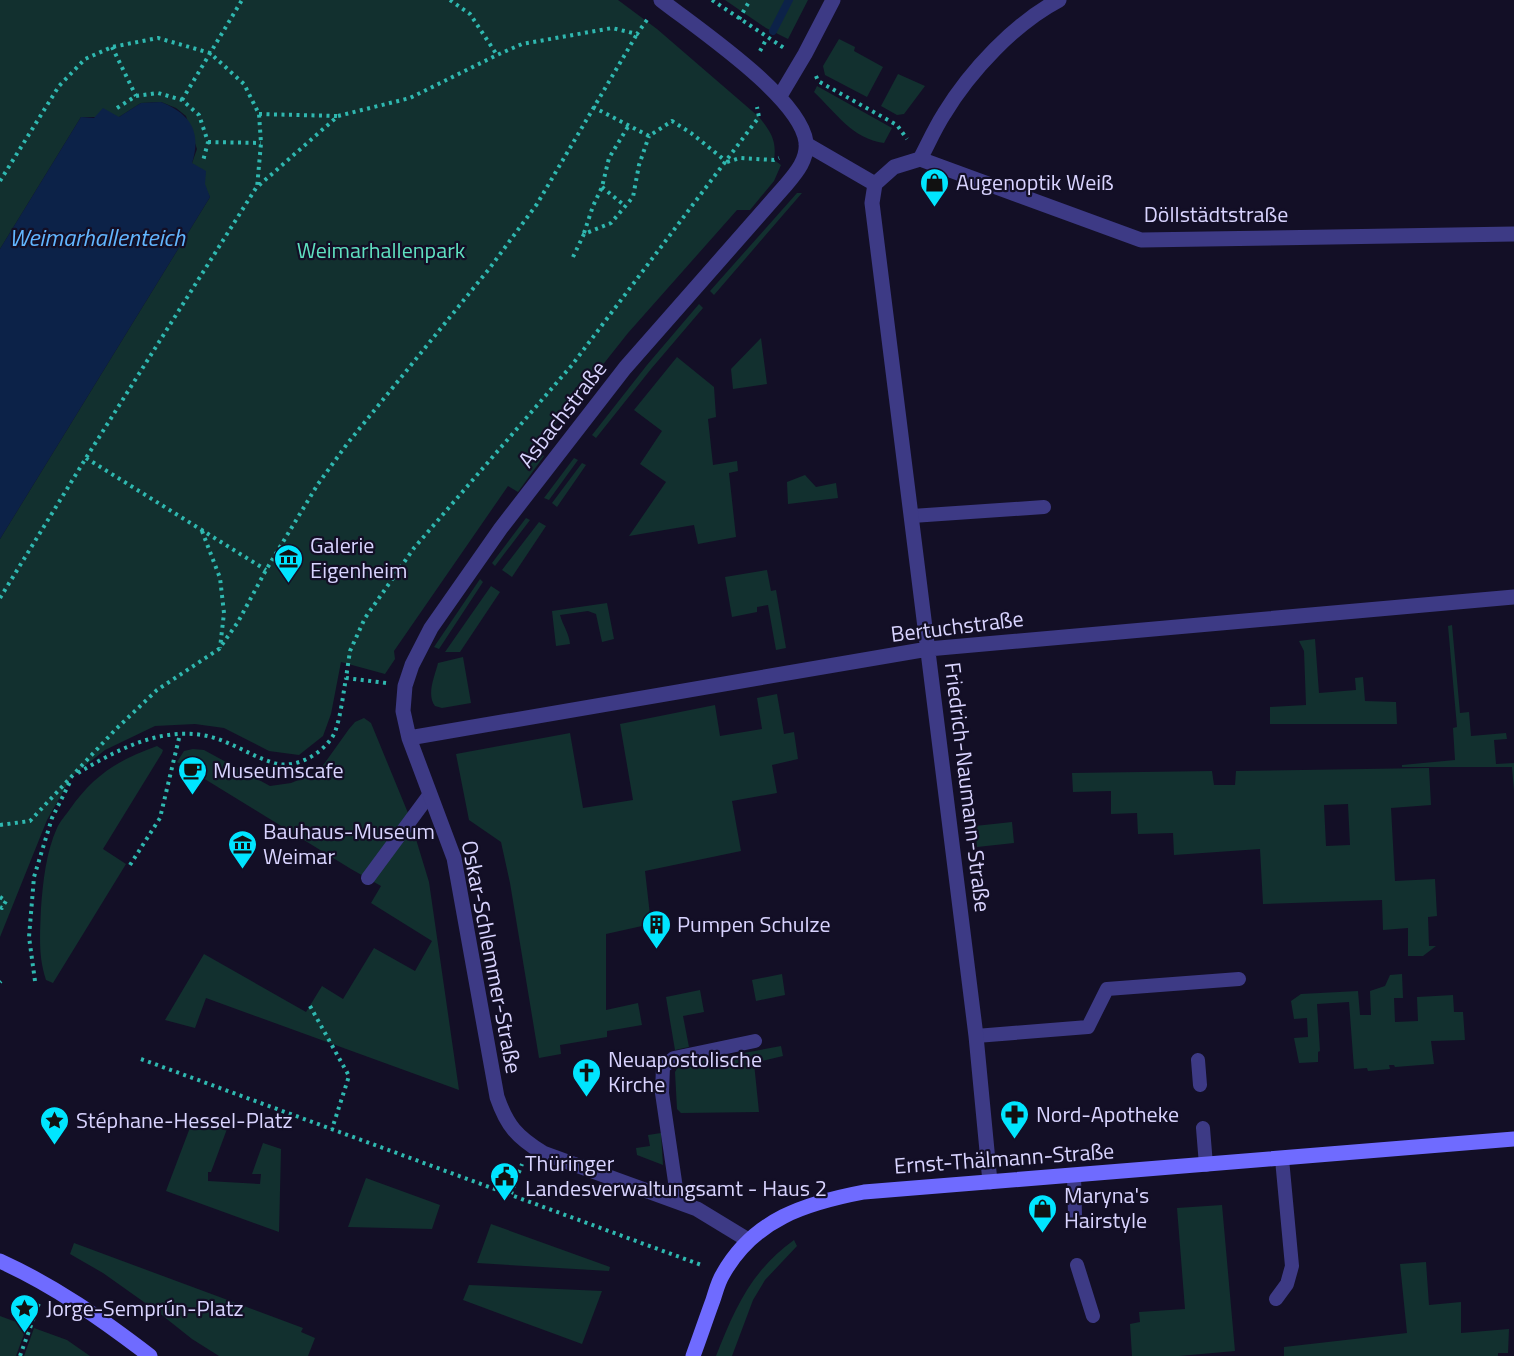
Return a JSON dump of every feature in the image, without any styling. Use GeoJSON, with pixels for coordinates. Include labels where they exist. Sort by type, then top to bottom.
{"type":"FeatureCollection","features":[{"type":"Feature","properties":{"kind":"street"},"geometry":{"type":"LineString","coordinates":[[661,0],[751,70],[780,96],[801,126],[806,144],[875,184],[894,167],[920,159],[944,114],[966,82],[994,51],[1026,22],[1059,0]]}},
{"type":"Feature","properties":{"kind":"street"},"geometry":{"type":"LineString","coordinates":[[780,96],[802,60],[833,0]]}},
{"type":"Feature","properties":{"kind":"street","name":"Asbachstraße"},"geometry":{"type":"LineString","coordinates":[[409,738],[403,711],[405,686],[412,665],[431,628],[501,528],[625,368],[791,179],[804,159],[806,144]]}},
{"type":"Feature","properties":{"kind":"street","name":"Döllstädtstraße"},"geometry":{"type":"LineString","coordinates":[[920,159],[1141,240],[1514,234]]}},
{"type":"Feature","properties":{"kind":"street","name":"Friedrich-Naumann-Straße"},"geometry":{"type":"LineString","coordinates":[[875,184],[872,203],[976,1036],[990,1182]]}},
{"type":"Feature","properties":{"kind":"street","name":"Bertuchstraße"},"geometry":{"type":"LineString","coordinates":[[409,738],[928,649],[1514,597]]}},
{"type":"Feature","properties":{"kind":"street","name":"Oskar-Schlemmer-Straße"},"geometry":{"type":"LineString","coordinates":[[409,738],[454,858],[497,1097],[512,1129],[529,1144]]}},
{"type":"Feature","properties":{"kind":"street","name":"Ernst-Thälmann-Straße"},"geometry":{"type":"LineString","coordinates":[[693,1356],[722,1275],[748,1240],[772,1221],[796,1209],[827,1199],[864,1192],[1514,1139]]}},
{"type":"Feature","properties":{"kind":"street"},"geometry":{"type":"LineString","coordinates":[[529,1144],[543,1152],[697,1209],[748,1240]]}},
{"type":"Feature","properties":{"kind":"street"},"geometry":{"type":"LineString","coordinates":[[0,1261],[46,1284],[82,1306],[150,1356]]}},
{"type":"Feature","properties":{"kind":"lane"},"geometry":{"type":"LineString","coordinates":[[912,516],[1044,507]]}},
{"type":"Feature","properties":{"kind":"lane"},"geometry":{"type":"LineString","coordinates":[[368,878],[430,794]]}},
{"type":"Feature","properties":{"kind":"lane"},"geometry":{"type":"LineString","coordinates":[[976,1036],[1088,1027],[1107,989],[1239,979]]}},
{"type":"Feature","properties":{"kind":"lane"},"geometry":{"type":"LineString","coordinates":[[678,1202],[662,1093],[663,1067],[674,1058],[755,1041]]}},
{"type":"Feature","properties":{"kind":"lane"},"geometry":{"type":"LineString","coordinates":[[1198,1060],[1200,1084]]}},
{"type":"Feature","properties":{"kind":"lane"},"geometry":{"type":"LineString","coordinates":[[1203,1128],[1206,1165]]}},
{"type":"Feature","properties":{"kind":"lane"},"geometry":{"type":"LineString","coordinates":[[1276,1299],[1287,1284],[1292,1266],[1282,1159]]}},
{"type":"Feature","properties":{"kind":"lane"},"geometry":{"type":"LineString","coordinates":[[1074,1175],[1075,1216]]}},
{"type":"Feature","properties":{"kind":"lane"},"geometry":{"type":"LineString","coordinates":[[1077,1265],[1093,1316]]}},
{"type":"Feature","properties":{"kind":"path"},"geometry":{"type":"LineString","coordinates":[[183,100],[242,0]]}},
{"type":"Feature","properties":{"kind":"path"},"geometry":{"type":"LineString","coordinates":[[450,0],[470,14],[496,54]]}},
{"type":"Feature","properties":{"kind":"path"},"geometry":{"type":"LineString","coordinates":[[0,825],[30,821],[115,730],[157,690],[219,649],[238,622],[266,570],[318,484],[347,444],[489,269],[537,204],[593,107],[661,0]]}},
{"type":"Feature","properties":{"kind":"path"},"geometry":{"type":"LineString","coordinates":[[712,0],[802,60],[812,69],[818,81],[897,125],[920,159]]}},
{"type":"Feature","properties":{"kind":"path"},"geometry":{"type":"LineString","coordinates":[[739,19],[750,0]]}},
{"type":"Feature","properties":{"kind":"path"},"geometry":{"type":"LineString","coordinates":[[259,114],[338,116],[410,98],[496,54],[522,44],[612,28],[638,34]]}},
{"type":"Feature","properties":{"kind":"path"},"geometry":{"type":"LineString","coordinates":[[0,181],[58,86],[85,59],[112,47],[158,38],[210,53],[244,84],[259,114],[261,143],[256,188]]}},
{"type":"Feature","properties":{"kind":"path"},"geometry":{"type":"LineString","coordinates":[[112,47],[136,96]]}},
{"type":"Feature","properties":{"kind":"path"},"geometry":{"type":"LineString","coordinates":[[117,108],[136,96],[158,93],[183,100],[199,115],[208,142],[204,161]]}},
{"type":"Feature","properties":{"kind":"path"},"geometry":{"type":"LineString","coordinates":[[593,107],[649,136]]}},
{"type":"Feature","properties":{"kind":"path"},"geometry":{"type":"LineString","coordinates":[[0,598],[256,188],[338,116]]}},
{"type":"Feature","properties":{"kind":"path"},"geometry":{"type":"LineString","coordinates":[[35,981],[29,937],[34,876],[52,818],[72,776],[117,750],[155,738],[180,734],[203,735],[237,746],[277,764],[301,762],[318,752],[335,731],[350,651],[365,618],[414,548],[572,365],[759,117]]}},
{"type":"Feature","properties":{"kind":"path"},"geometry":{"type":"LineString","coordinates":[[584,234],[610,223],[633,197],[639,165],[649,136],[672,120],[726,162]]}},
{"type":"Feature","properties":{"kind":"path"},"geometry":{"type":"LineString","coordinates":[[573,257],[602,187],[609,158],[629,125]]}},
{"type":"Feature","properties":{"kind":"path"},"geometry":{"type":"LineString","coordinates":[[208,142],[261,143]]}},
{"type":"Feature","properties":{"kind":"path"},"geometry":{"type":"LineString","coordinates":[[726,162],[740,158],[774,160],[806,144]]}},
{"type":"Feature","properties":{"kind":"path"},"geometry":{"type":"LineString","coordinates":[[602,187],[625,206]]}},
{"type":"Feature","properties":{"kind":"path"},"geometry":{"type":"LineString","coordinates":[[86,458],[266,570]]}},
{"type":"Feature","properties":{"kind":"path"},"geometry":{"type":"LineString","coordinates":[[202,531],[220,578],[224,613],[219,649]]}},
{"type":"Feature","properties":{"kind":"path"},"geometry":{"type":"LineString","coordinates":[[346,678],[405,686]]}},
{"type":"Feature","properties":{"kind":"path"},"geometry":{"type":"LineString","coordinates":[[130,865],[159,818],[180,734]]}},
{"type":"Feature","properties":{"kind":"path"},"geometry":{"type":"LineString","coordinates":[[0,897],[6,901],[0,908]]}},
{"type":"Feature","properties":{"kind":"path"},"geometry":{"type":"LineString","coordinates":[[310,1006],[349,1076],[332,1129]]}},
{"type":"Feature","properties":{"kind":"path"},"geometry":{"type":"LineString","coordinates":[[141,1059],[687,1258]]}},
{"type":"Feature","properties":{"kind":"path"},"geometry":{"type":"LineString","coordinates":[[511,1194],[529,1144]]}},
{"type":"Feature","properties":{"kind":"path"},"geometry":{"type":"LineString","coordinates":[[20,1356],[46,1284]]}},
{"type":"Feature","properties":{"kind":"green space","name":"Weimarhallenpark"},"geometry":{"type":"Polygon","coordinates":[[[0,0],[618,0],[657,29],[759,117],[772,137],[775,147],[774,160],[781,165],[774,181],[750,210],[737,210],[628,333],[536,449],[544,456],[518,492],[508,486],[394,651],[395,659],[385,674],[341,662],[331,714],[323,736],[299,755],[269,751],[224,728],[195,724],[155,726],[105,750],[72,776],[47,820],[0,937],[0,539],[210,197],[192,163],[197,149],[186,116],[176,108],[161,102],[141,103],[119,117],[81,117],[0,249],[0,0]]]}},
{"type":"Feature","properties":{"kind":"green space"},"geometry":{"type":"Polygon","coordinates":[[[725,0],[808,0],[788,39],[766,28],[725,0]]]}},
{"type":"Feature","properties":{"kind":"green space"},"geometry":{"type":"Polygon","coordinates":[[[839,39],[855,47],[854,51],[883,67],[867,97],[825,75],[823,66],[839,39]]]}},
{"type":"Feature","properties":{"kind":"green space"},"geometry":{"type":"Polygon","coordinates":[[[898,74],[925,86],[904,114],[897,115],[881,106],[898,74]]]}},
{"type":"Feature","properties":{"kind":"green space"},"geometry":{"type":"Polygon","coordinates":[[[817,86],[892,128],[884,143],[873,141],[854,131],[814,92],[817,86]]]}},
{"type":"Feature","properties":{"kind":"green space"},"geometry":{"type":"Polygon","coordinates":[[[797,193],[802,193],[714,295],[710,291],[797,193]]]}},
{"type":"Feature","properties":{"kind":"green space"},"geometry":{"type":"Polygon","coordinates":[[[699,304],[703,308],[596,438],[592,435],[647,365],[699,304]]]}},
{"type":"Feature","properties":{"kind":"green space"},"geometry":{"type":"Polygon","coordinates":[[[761,338],[767,384],[733,389],[731,369],[761,338]]]}},
{"type":"Feature","properties":{"kind":"green space"},"geometry":{"type":"Polygon","coordinates":[[[677,357],[714,387],[716,417],[708,419],[713,465],[737,461],[738,471],[729,473],[736,537],[698,544],[694,525],[629,536],[666,482],[640,464],[662,431],[634,410],[677,357]]]}},
{"type":"Feature","properties":{"kind":"green space"},"geometry":{"type":"Polygon","coordinates":[[[574,458],[578,460],[549,500],[544,498],[574,458]]]}},
{"type":"Feature","properties":{"kind":"green space"},"geometry":{"type":"Polygon","coordinates":[[[582,463],[586,465],[557,507],[552,503],[582,463]]]}},
{"type":"Feature","properties":{"kind":"green space"},"geometry":{"type":"Polygon","coordinates":[[[805,475],[816,487],[836,483],[838,498],[788,504],[787,482],[805,475]]]}},
{"type":"Feature","properties":{"kind":"green space"},"geometry":{"type":"Polygon","coordinates":[[[526,518],[530,520],[495,566],[492,563],[526,518]]]}},
{"type":"Feature","properties":{"kind":"green space"},"geometry":{"type":"Polygon","coordinates":[[[539,522],[546,526],[512,577],[502,570],[539,522]]]}},
{"type":"Feature","properties":{"kind":"green space"},"geometry":{"type":"Polygon","coordinates":[[[767,570],[771,591],[776,590],[786,648],[776,650],[768,605],[757,607],[757,612],[732,617],[725,577],[767,570]]]}},
{"type":"Feature","properties":{"kind":"green space"},"geometry":{"type":"Polygon","coordinates":[[[480,579],[483,582],[439,649],[434,647],[480,579]]]}},
{"type":"Feature","properties":{"kind":"green space"},"geometry":{"type":"Polygon","coordinates":[[[491,586],[500,592],[460,652],[445,652],[491,586]]]}},
{"type":"Feature","properties":{"kind":"green space"},"geometry":{"type":"Polygon","coordinates":[[[607,603],[614,639],[602,642],[596,614],[588,611],[560,615],[570,644],[556,646],[552,611],[607,603]]]}},
{"type":"Feature","properties":{"kind":"green space"},"geometry":{"type":"Polygon","coordinates":[[[1452,625],[1460,713],[1469,712],[1471,736],[1506,733],[1507,739],[1494,740],[1496,764],[1514,763],[1514,791],[1512,767],[1402,767],[1402,765],[1455,760],[1453,728],[1457,727],[1448,626],[1452,625]]]}},
{"type":"Feature","properties":{"kind":"green space"},"geometry":{"type":"Polygon","coordinates":[[[1315,639],[1319,693],[1356,690],[1355,678],[1363,677],[1365,701],[1396,702],[1397,724],[1270,724],[1270,707],[1306,705],[1304,651],[1299,641],[1315,639]]]}},
{"type":"Feature","properties":{"kind":"green space"},"geometry":{"type":"Polygon","coordinates":[[[463,657],[471,703],[442,708],[435,706],[431,691],[438,663],[463,657]]]}},
{"type":"Feature","properties":{"kind":"green space"},"geometry":{"type":"Polygon","coordinates":[[[777,694],[784,734],[794,732],[798,759],[772,765],[777,793],[732,801],[741,851],[645,871],[651,924],[606,934],[606,1010],[638,1003],[642,1025],[607,1031],[607,1037],[560,1045],[561,1054],[539,1058],[501,842],[469,820],[456,754],[570,733],[583,808],[633,800],[620,724],[715,705],[720,736],[762,729],[757,698],[777,694]]]}},
{"type":"Feature","properties":{"kind":"green space"},"geometry":{"type":"Polygon","coordinates":[[[364,718],[371,723],[408,813],[429,882],[459,1090],[206,998],[195,1028],[165,1020],[204,954],[306,1012],[322,986],[343,999],[374,948],[415,971],[432,941],[371,903],[381,886],[177,762],[184,751],[204,750],[270,786],[291,783],[311,775],[324,764],[355,722],[364,718]]]}},
{"type":"Feature","properties":{"kind":"green space"},"geometry":{"type":"Polygon","coordinates":[[[157,746],[163,750],[162,753],[103,849],[126,864],[53,983],[46,980],[41,954],[41,908],[48,857],[57,828],[79,797],[98,778],[130,757],[157,746]]]}},
{"type":"Feature","properties":{"kind":"green space"},"geometry":{"type":"Polygon","coordinates":[[[1429,768],[1431,805],[1391,808],[1395,881],[1435,879],[1437,916],[1428,917],[1429,946],[1436,946],[1423,956],[1408,956],[1408,928],[1383,930],[1382,900],[1263,904],[1260,849],[1174,855],[1173,833],[1138,834],[1137,813],[1111,814],[1111,791],[1073,792],[1072,773],[1212,771],[1214,785],[1235,785],[1236,771],[1429,768]],[[1348,804],[1324,805],[1326,846],[1350,845],[1348,804]]]}},
{"type":"Feature","properties":{"kind":"green space"},"geometry":{"type":"Polygon","coordinates":[[[1012,822],[1014,843],[977,847],[975,826],[1012,822]]]}},
{"type":"Feature","properties":{"kind":"green space"},"geometry":{"type":"Polygon","coordinates":[[[782,974],[785,995],[756,1001],[752,980],[782,974]]]}},
{"type":"Feature","properties":{"kind":"green space"},"geometry":{"type":"Polygon","coordinates":[[[1402,974],[1403,998],[1394,998],[1395,1022],[1418,1021],[1417,997],[1453,995],[1454,1012],[1463,1012],[1465,1040],[1431,1041],[1434,1064],[1395,1067],[1389,1065],[1390,1069],[1368,1071],[1367,1068],[1354,1069],[1349,1002],[1317,1004],[1320,1051],[1318,1062],[1299,1063],[1294,1038],[1308,1037],[1307,1018],[1294,1019],[1291,1001],[1301,994],[1358,991],[1360,1015],[1371,1015],[1370,991],[1385,986],[1390,975],[1402,974]]]}},
{"type":"Feature","properties":{"kind":"green space"},"geometry":{"type":"Polygon","coordinates":[[[700,990],[704,1012],[683,1016],[689,1047],[675,1050],[666,997],[700,990]]]}},
{"type":"Feature","properties":{"kind":"green space"},"geometry":{"type":"Polygon","coordinates":[[[781,1046],[783,1056],[754,1063],[759,1112],[681,1113],[677,1109],[675,1072],[679,1065],[781,1046]]]}},
{"type":"Feature","properties":{"kind":"green space"},"geometry":{"type":"Polygon","coordinates":[[[194,1117],[227,1129],[211,1172],[208,1172],[208,1181],[260,1184],[261,1174],[252,1174],[263,1143],[281,1149],[279,1232],[166,1191],[194,1117]]]}},
{"type":"Feature","properties":{"kind":"green space"},"geometry":{"type":"Polygon","coordinates":[[[661,1133],[663,1165],[637,1155],[636,1148],[650,1146],[648,1135],[661,1133]]]}},
{"type":"Feature","properties":{"kind":"green space"},"geometry":{"type":"Polygon","coordinates":[[[366,1178],[440,1205],[432,1229],[348,1227],[366,1178]]]}},
{"type":"Feature","properties":{"kind":"green space"},"geometry":{"type":"Polygon","coordinates":[[[1222,1205],[1235,1351],[1179,1356],[1132,1356],[1130,1324],[1140,1322],[1139,1312],[1185,1309],[1177,1208],[1222,1205]]]}},
{"type":"Feature","properties":{"kind":"green space"},"geometry":{"type":"Polygon","coordinates":[[[491,1224],[610,1267],[609,1271],[477,1263],[491,1224]]]}},
{"type":"Feature","properties":{"kind":"green space"},"geometry":{"type":"Polygon","coordinates":[[[794,1240],[797,1246],[765,1280],[753,1300],[732,1356],[716,1356],[738,1306],[755,1278],[766,1264],[794,1240]]]}},
{"type":"Feature","properties":{"kind":"green space"},"geometry":{"type":"Polygon","coordinates":[[[74,1243],[303,1328],[301,1332],[315,1338],[308,1356],[219,1356],[192,1339],[103,1273],[70,1254],[74,1243]]]}},
{"type":"Feature","properties":{"kind":"green space"},"geometry":{"type":"Polygon","coordinates":[[[1426,1262],[1429,1305],[1461,1302],[1461,1333],[1509,1329],[1508,1353],[1498,1353],[1498,1356],[1284,1356],[1284,1347],[1407,1333],[1400,1264],[1426,1262]]]}},
{"type":"Feature","properties":{"kind":"green space"},"geometry":{"type":"Polygon","coordinates":[[[469,1285],[602,1291],[582,1344],[463,1300],[469,1285]]]}},
{"type":"Feature","properties":{"kind":"green space"},"geometry":{"type":"Polygon","coordinates":[[[0,1316],[27,1326],[16,1356],[0,1356],[0,1316]]]}},
{"type":"Feature","properties":{"kind":"green space"},"geometry":{"type":"Polygon","coordinates":[[[34,1328],[67,1340],[90,1356],[24,1356],[34,1328]]]}},
{"type":"Feature","properties":{"kind":"water","name":"Weimarhallenteich"},"geometry":{"type":"Polygon","coordinates":[[[161,102],[179,112],[191,125],[195,142],[192,163],[206,171],[205,184],[210,197],[0,539],[0,249],[81,117],[94,118],[103,108],[119,117],[141,103],[161,102]]]}},
{"type":"Feature","properties":{"kind":"waterway"},"geometry":{"type":"LineString","coordinates":[[773,31],[789,0]]}},
{"type":"Feature","properties":{"kind":"place","name":"Augenoptik Weiß"},"geometry":{"type":"Point","coordinates":[935,208]}},
{"type":"Feature","properties":{"kind":"place","name":"Galerie Eigenheim"},"geometry":{"type":"Point","coordinates":[289,584]}},
{"type":"Feature","properties":{"kind":"place","name":"Museumscafe"},"geometry":{"type":"Point","coordinates":[192,796]}},
{"type":"Feature","properties":{"kind":"place","name":"Bauhaus-Museum Weimar"},"geometry":{"type":"Point","coordinates":[242,870]}},
{"type":"Feature","properties":{"kind":"place","name":"Pumpen Schulze"},"geometry":{"type":"Point","coordinates":[656,950]}},
{"type":"Feature","properties":{"kind":"place","name":"Neuapostolische Kirche"},"geometry":{"type":"Point","coordinates":[587,1098]}},
{"type":"Feature","properties":{"kind":"place","name":"Nord-Apotheke"},"geometry":{"type":"Point","coordinates":[1015,1140]}},
{"type":"Feature","properties":{"kind":"place","name":"Stéphane-Hessel-Platz"},"geometry":{"type":"Point","coordinates":[55,1146]}},
{"type":"Feature","properties":{"kind":"place","name":"Thüringer Landesverwaltungsamt - Haus 2"},"geometry":{"type":"Point","coordinates":[504,1202]}},
{"type":"Feature","properties":{"kind":"place","name":"Maryna's Hairstyle"},"geometry":{"type":"Point","coordinates":[1043,1234]}},
{"type":"Feature","properties":{"kind":"place","name":"Jorge-Semprún-Platz"},"geometry":{"type":"Point","coordinates":[25,1334]}}]}
